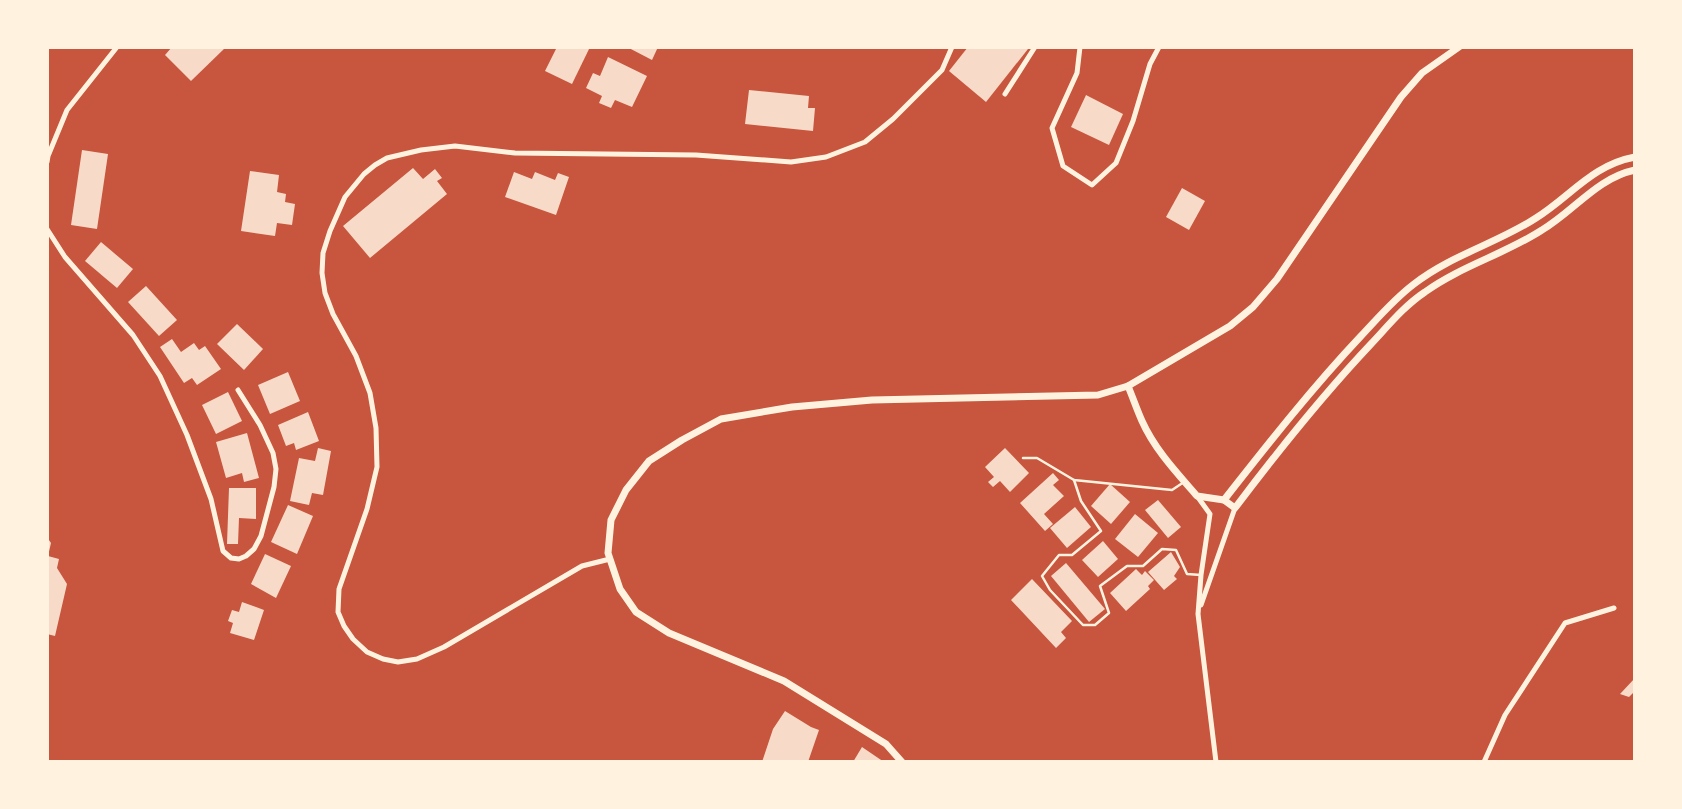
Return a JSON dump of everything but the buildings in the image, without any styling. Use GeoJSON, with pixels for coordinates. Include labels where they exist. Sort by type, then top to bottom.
{"type":"FeatureCollection","features":[{"type":"Feature","properties":{"kind":"street"},"geometry":{"type":"LineString","coordinates":[[47,162],[67,110],[117,47]]}},
{"type":"Feature","properties":{"kind":"street"},"geometry":{"type":"LineString","coordinates":[[610,559],[582,566],[444,647],[417,659],[398,662],[383,659],[367,652],[349,633],[338,612],[339,589],[377,467],[376,428],[370,393],[356,356],[333,314],[325,293],[322,273],[323,253],[345,197],[365,174],[387,158],[455,146],[515,153],[696,155],[792,162],[826,158],[865,142],[893,119],[942,70],[952,47]]}},
{"type":"Feature","properties":{"kind":"street"},"geometry":{"type":"LineString","coordinates":[[1005,94],[1035,47]]}},
{"type":"Feature","properties":{"kind":"street"},"geometry":{"type":"LineString","coordinates":[[1080,47],[1077,73],[1052,128],[1063,166],[1092,185],[1116,163],[1158,47]]}},
{"type":"Feature","properties":{"kind":"street"},"geometry":{"type":"LineString","coordinates":[[902,762],[886,744],[784,681],[669,633],[636,612],[620,589],[608,553],[611,520],[626,489],[649,461],[721,419],[792,407],[872,400],[1098,395],[1128,386],[1230,326],[1253,307],[1277,279],[1401,97],[1422,74],[1459,47]]}},
{"type":"Feature","properties":{"kind":"street"},"geometry":{"type":"LineString","coordinates":[[1224,500],[1330,368],[1408,289],[1439,267],[1537,218],[1597,170],[1635,157]]}},
{"type":"Feature","properties":{"kind":"street"},"geometry":{"type":"LineString","coordinates":[[1198,614],[1235,508],[1340,377],[1392,322],[1423,293],[1445,279],[1527,239],[1560,218],[1604,181],[1635,170]]}},
{"type":"Feature","properties":{"kind":"street"},"geometry":{"type":"LineString","coordinates":[[47,229],[65,257],[133,335],[160,376],[187,435],[211,499],[223,551],[231,558],[239,559],[254,550],[261,536],[276,469],[273,453],[260,425],[238,390]]}},
{"type":"Feature","properties":{"kind":"street"},"geometry":{"type":"LineString","coordinates":[[1128,386],[1154,444],[1210,514],[1198,614],[1216,762]]}},
{"type":"Feature","properties":{"kind":"street"},"geometry":{"type":"LineString","coordinates":[[1197,496],[1224,500],[1235,508]]}},
{"type":"Feature","properties":{"kind":"street"},"geometry":{"type":"LineString","coordinates":[[1484,762],[1505,715],[1565,623],[1614,607]]}},
{"type":"Feature","properties":{"kind":"lane"},"geometry":{"type":"LineString","coordinates":[[1023,458],[1037,458],[1074,480],[1172,490],[1184,482]]}},
{"type":"Feature","properties":{"kind":"lane"},"geometry":{"type":"LineString","coordinates":[[1074,480],[1080,501],[1101,531],[1072,555],[1059,555],[1042,576],[1050,590],[1083,625],[1095,625],[1109,613],[1100,586],[1128,566],[1143,566],[1162,550],[1176,550],[1187,574],[1201,575]]}}]}
